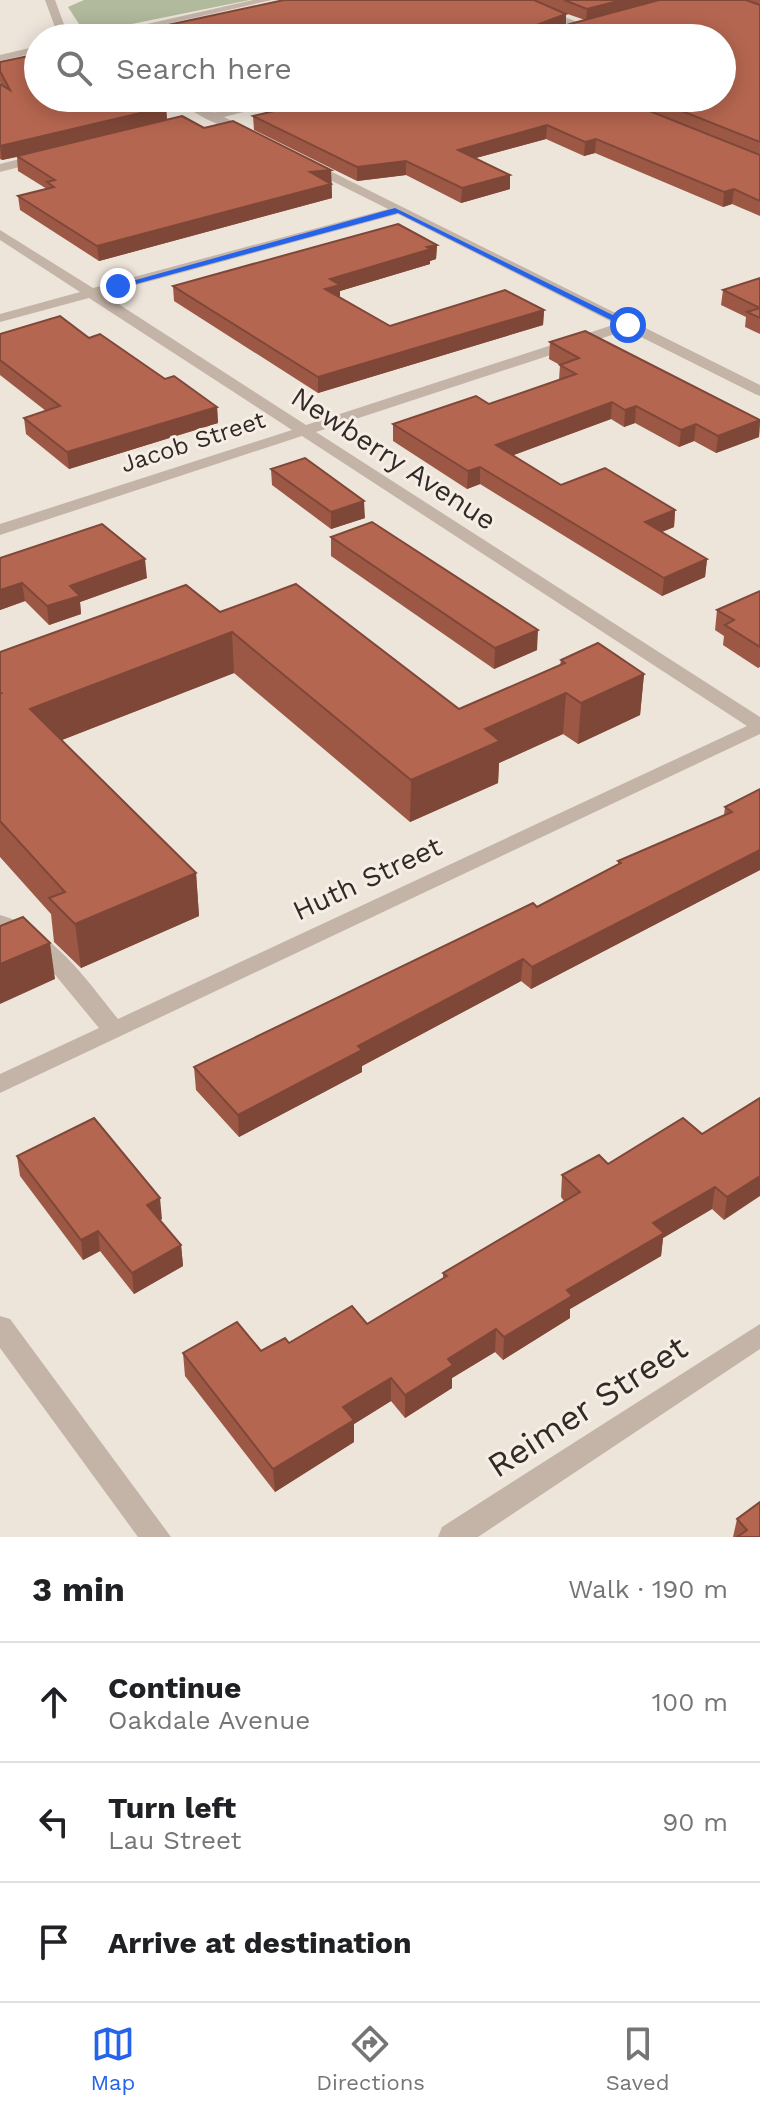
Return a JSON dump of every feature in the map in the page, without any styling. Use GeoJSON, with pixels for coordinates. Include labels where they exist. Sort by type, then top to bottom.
{"type":"FeatureCollection","features":[{"type":"Feature","properties":{"kind":"street"},"geometry":{"type":"LineString","coordinates":[[155,24],[267,0]]}},
{"type":"Feature","properties":{"kind":"street"},"geometry":{"type":"LineString","coordinates":[[513,0],[577,24]]}},
{"type":"Feature","properties":{"kind":"street"},"geometry":{"type":"LineString","coordinates":[[54,2],[60,24]]}},
{"type":"Feature","properties":{"kind":"street"},"geometry":{"type":"LineString","coordinates":[[0,58],[24,52]]}},
{"type":"Feature","properties":{"kind":"street"},"geometry":{"type":"LineString","coordinates":[[205,112],[258,139]]}},
{"type":"Feature","properties":{"kind":"street"},"geometry":{"type":"LineString","coordinates":[[195,121],[230,112]]}},
{"type":"Feature","properties":{"kind":"street"},"geometry":{"type":"LineString","coordinates":[[0,168],[60,153]]}},
{"type":"Feature","properties":{"kind":"street"},"geometry":{"type":"LineString","coordinates":[[286,153],[760,391]]}},
{"type":"Feature","properties":{"kind":"street"},"geometry":{"type":"LineString","coordinates":[[0,318],[398,210]]}},
{"type":"Feature","properties":{"kind":"street","name":"Newberry Avenue"},"geometry":{"type":"LineString","coordinates":[[0,234],[760,726]]}},
{"type":"Feature","properties":{"kind":"street","name":"Jacob Street"},"geometry":{"type":"LineString","coordinates":[[0,530],[628,325]]}},
{"type":"Feature","properties":{"kind":"street","name":"Huth Street"},"geometry":{"type":"LineString","coordinates":[[0,1084],[760,726]]}},
{"type":"Feature","properties":{"kind":"street"},"geometry":{"type":"LineString","coordinates":[[0,922],[27,933],[45,949],[114,1030]]}},
{"type":"Feature","properties":{"kind":"street"},"geometry":{"type":"LineString","coordinates":[[0,1327],[156,1537]]}},
{"type":"Feature","properties":{"kind":"street","name":"Reimer Street"},"geometry":{"type":"LineString","coordinates":[[453,1537],[760,1335]]}},
{"type":"Feature","properties":{"kind":"green space"},"geometry":{"type":"Polygon","coordinates":[[[84,0],[250,0],[132,24],[79,24],[68,7],[84,0]]]}},
{"type":"Feature","properties":{"kind":"building"},"geometry":{"type":"Polygon","coordinates":[[[284,0],[534,0],[566,14],[539,24],[173,24],[284,0]]]}},
{"type":"Feature","properties":{"kind":"building"},"geometry":{"type":"Polygon","coordinates":[[[564,0],[622,0],[587,9],[564,0]]]}},
{"type":"Feature","properties":{"kind":"building"},"geometry":{"type":"Polygon","coordinates":[[[659,0],[746,0],[760,5],[760,142],[684,112],[736,112],[736,24],[570,24],[659,0]]]}},
{"type":"Feature","properties":{"kind":"building"},"geometry":{"type":"Polygon","coordinates":[[[24,57],[24,112],[145,112],[0,146],[0,84],[10,90],[0,71],[0,62],[24,57]]]}},
{"type":"Feature","properties":{"kind":"building"},"geometry":{"type":"Polygon","coordinates":[[[270,112],[652,112],[760,155],[760,201],[734,189],[724,192],[596,139],[585,142],[547,125],[458,150],[510,175],[462,188],[406,161],[357,167],[253,116],[270,112]]]}},
{"type":"Feature","properties":{"kind":"building"},"geometry":{"type":"Polygon","coordinates":[[[182,116],[204,128],[233,121],[331,170],[310,172],[331,184],[97,246],[18,196],[54,187],[47,182],[55,180],[17,156],[182,116]]]}},
{"type":"Feature","properties":{"kind":"building"},"geometry":{"type":"Polygon","coordinates":[[[398,224],[437,245],[330,279],[340,285],[325,289],[390,326],[505,290],[544,310],[318,377],[173,286],[398,224]]]}},
{"type":"Feature","properties":{"kind":"building"},"geometry":{"type":"Polygon","coordinates":[[[760,278],[760,308],[723,290],[760,278]]]}},
{"type":"Feature","properties":{"kind":"building"},"geometry":{"type":"Polygon","coordinates":[[[760,308],[760,318],[747,312],[760,308]]]}},
{"type":"Feature","properties":{"kind":"building"},"geometry":{"type":"Polygon","coordinates":[[[60,316],[89,338],[100,334],[165,379],[174,376],[217,407],[67,452],[24,418],[60,406],[0,360],[0,334],[60,316]]]}},
{"type":"Feature","properties":{"kind":"building"},"geometry":{"type":"Polygon","coordinates":[[[585,331],[760,420],[718,436],[696,424],[681,430],[636,406],[625,410],[612,402],[496,445],[561,485],[605,468],[675,510],[645,522],[707,559],[664,578],[480,467],[468,471],[393,424],[476,396],[489,404],[576,374],[560,365],[579,358],[550,342],[585,331]]]}},
{"type":"Feature","properties":{"kind":"building"},"geometry":{"type":"Polygon","coordinates":[[[305,458],[364,501],[331,512],[271,469],[305,458]]]}},
{"type":"Feature","properties":{"kind":"building"},"geometry":{"type":"Polygon","coordinates":[[[372,522],[538,630],[495,648],[331,537],[372,522]]]}},
{"type":"Feature","properties":{"kind":"building"},"geometry":{"type":"Polygon","coordinates":[[[102,524],[145,559],[70,586],[80,596],[47,606],[22,583],[0,590],[0,558],[102,524]]]}},
{"type":"Feature","properties":{"kind":"building"},"geometry":{"type":"Polygon","coordinates":[[[296,584],[459,709],[565,663],[561,660],[598,643],[644,674],[581,703],[566,693],[485,729],[500,741],[411,780],[232,632],[30,709],[196,873],[75,924],[49,898],[65,892],[0,821],[0,652],[186,585],[220,612],[296,584]]]}},
{"type":"Feature","properties":{"kind":"building"},"geometry":{"type":"Polygon","coordinates":[[[760,591],[760,647],[725,625],[734,620],[717,610],[760,591]]]}},
{"type":"Feature","properties":{"kind":"building"},"geometry":{"type":"Polygon","coordinates":[[[760,789],[760,850],[532,967],[523,959],[358,1046],[362,1050],[238,1115],[194,1067],[533,903],[537,907],[621,863],[618,861],[732,812],[725,807],[760,789]]]}},
{"type":"Feature","properties":{"kind":"building"},"geometry":{"type":"Polygon","coordinates":[[[23,917],[50,943],[0,964],[0,926],[23,917]]]}},
{"type":"Feature","properties":{"kind":"building"},"geometry":{"type":"Polygon","coordinates":[[[760,1098],[760,1176],[727,1197],[715,1187],[653,1223],[664,1233],[567,1290],[572,1296],[504,1337],[496,1329],[448,1359],[453,1365],[405,1395],[391,1378],[343,1407],[354,1420],[273,1469],[183,1353],[237,1322],[261,1351],[285,1338],[289,1343],[352,1306],[367,1324],[447,1276],[443,1273],[580,1192],[562,1175],[599,1155],[608,1164],[683,1118],[702,1134],[760,1098]]]}},
{"type":"Feature","properties":{"kind":"building"},"geometry":{"type":"Polygon","coordinates":[[[94,1118],[160,1198],[147,1205],[181,1245],[132,1273],[98,1231],[81,1240],[17,1156],[94,1118]]]}},
{"type":"Feature","properties":{"kind":"building"},"geometry":{"type":"Polygon","coordinates":[[[760,1502],[760,1537],[737,1537],[747,1530],[737,1519],[760,1502]]]}},
{"type":"Feature","properties":{"kind":"route"},"geometry":{"type":"LineString","coordinates":[[118,286],[398,210],[628,325]]}}]}
